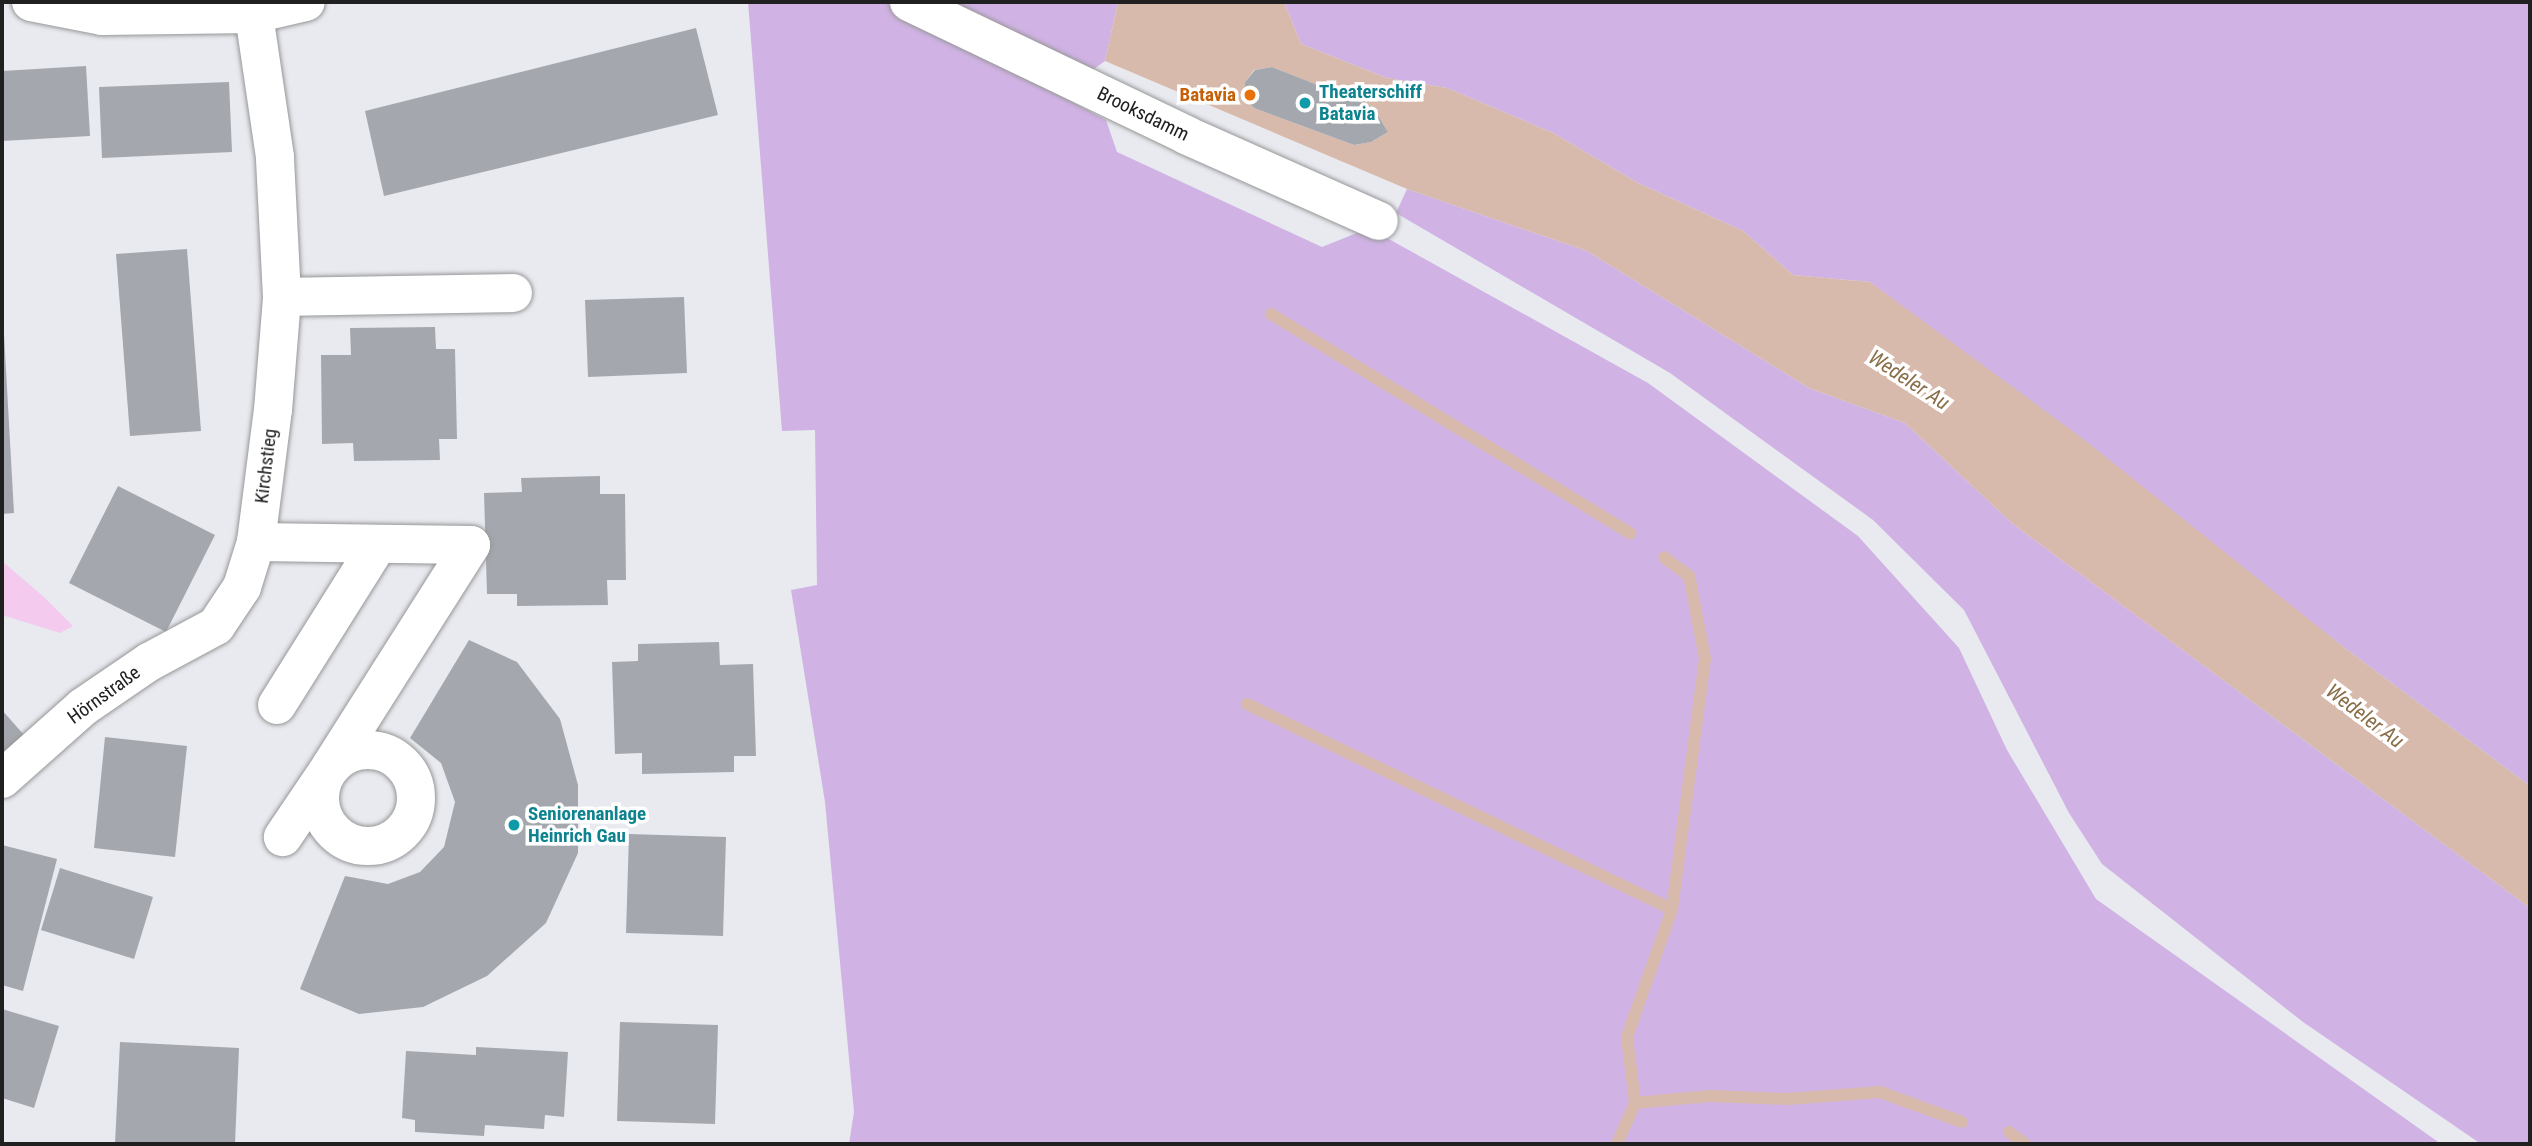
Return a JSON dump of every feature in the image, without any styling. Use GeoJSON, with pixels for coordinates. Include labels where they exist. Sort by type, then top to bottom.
{"type":"FeatureCollection","features":[{"type":"Feature","properties":{"kind":"street"},"geometry":{"type":"LineString","coordinates":[[31,2],[102,16],[254,14],[306,2]]}},
{"type":"Feature","properties":{"kind":"street","name":"Brooksdamm"},"geometry":{"type":"LineString","coordinates":[[909,2],[1186,135],[1379,221]]}},
{"type":"Feature","properties":{"kind":"street","name":"Kirchstieg"},"geometry":{"type":"LineString","coordinates":[[216,626],[242,587],[256,542],[273,410],[282,297],[275,157],[254,14]]}},
{"type":"Feature","properties":{"kind":"street"},"geometry":{"type":"LineString","coordinates":[[282,297],[513,293]]}},
{"type":"Feature","properties":{"kind":"street"},"geometry":{"type":"LineString","coordinates":[[256,542],[471,545],[283,837]]}},
{"type":"Feature","properties":{"kind":"street"},"geometry":{"type":"LineString","coordinates":[[277,705],[378,544]]}},
{"type":"Feature","properties":{"kind":"street","name":"Hörnstraße"},"geometry":{"type":"LineString","coordinates":[[2,779],[83,707],[149,662],[216,626]]}},
{"type":"Feature","properties":{"kind":"shaded area"},"geometry":{"type":"Polygon","coordinates":[[[748,2],[884,2],[1106,120],[1117,152],[1322,247],[1369,228],[1648,383],[1858,536],[1959,648],[2007,750],[2096,899],[2441,1144],[849,1144],[854,1112],[825,802],[791,590],[817,585],[815,430],[782,431],[748,2]]]}},
{"type":"Feature","properties":{"kind":"shaded area"},"geometry":{"type":"Polygon","coordinates":[[[944,2],[1118,2],[1105,61],[1087,74],[944,2]]]}},
{"type":"Feature","properties":{"kind":"shaded area"},"geometry":{"type":"Polygon","coordinates":[[[1284,2],[2530,2],[2530,786],[2346,649],[1870,282],[1793,275],[1743,231],[1638,183],[1553,133],[1447,88],[1387,78],[1301,44],[1284,2]]]}},
{"type":"Feature","properties":{"kind":"shaded area"},"geometry":{"type":"Polygon","coordinates":[[[1407,189],[1587,251],[1809,388],[1905,423],[2013,524],[2530,908],[2530,1144],[2481,1144],[2303,1022],[2102,864],[2069,813],[1964,610],[1873,520],[1670,373],[1396,213],[1407,189]]]}},
{"type":"Feature","properties":{"kind":"shaded area"},"geometry":{"type":"Polygon","coordinates":[[[2,561],[73,626],[60,633],[2,615],[2,561]]]}},
{"type":"Feature","properties":{"kind":"water","name":"Wedeler Au"},"geometry":{"type":"Polygon","coordinates":[[[1118,2],[1284,2],[1301,44],[1387,78],[1447,88],[1553,133],[1638,183],[1743,231],[1793,275],[1870,282],[2082,438],[2346,649],[2530,786],[2530,908],[2013,524],[1905,423],[1809,388],[1587,251],[1407,189],[1105,61],[1118,2]],[[1272,67],[1254,70],[1245,82],[1244,98],[1254,108],[1354,145],[1371,142],[1388,132],[1373,107],[1272,67]]]}},
{"type":"Feature","properties":{"kind":"building"},"geometry":{"type":"Polygon","coordinates":[[[696,28],[718,115],[384,196],[365,111],[696,28]]]}},
{"type":"Feature","properties":{"kind":"building"},"geometry":{"type":"Polygon","coordinates":[[[86,66],[90,136],[2,141],[2,71],[86,66]]]}},
{"type":"Feature","properties":{"kind":"building","name":"Theaterschiff Batavia"},"geometry":{"type":"Polygon","coordinates":[[[1272,67],[1373,107],[1388,132],[1371,142],[1354,145],[1254,108],[1244,98],[1245,82],[1255,70],[1272,67]]]}},
{"type":"Feature","properties":{"kind":"building"},"geometry":{"type":"Polygon","coordinates":[[[229,82],[232,152],[102,158],[99,87],[229,82]]]}},
{"type":"Feature","properties":{"kind":"building"},"geometry":{"type":"Polygon","coordinates":[[[187,249],[201,431],[130,436],[116,254],[187,249]]]}},
{"type":"Feature","properties":{"kind":"building"},"geometry":{"type":"Polygon","coordinates":[[[684,297],[687,373],[588,377],[585,300],[684,297]]]}},
{"type":"Feature","properties":{"kind":"building"},"geometry":{"type":"Polygon","coordinates":[[[2,298],[14,513],[2,514],[2,298]]]}},
{"type":"Feature","properties":{"kind":"building"},"geometry":{"type":"Polygon","coordinates":[[[435,327],[436,349],[455,349],[457,439],[439,439],[440,460],[354,461],[353,443],[322,444],[321,355],[351,355],[350,328],[435,327]]]}},
{"type":"Feature","properties":{"kind":"building"},"geometry":{"type":"Polygon","coordinates":[[[600,476],[600,494],[625,494],[626,580],[607,580],[608,605],[517,606],[517,594],[487,594],[484,493],[522,492],[521,478],[600,476]]]}},
{"type":"Feature","properties":{"kind":"building"},"geometry":{"type":"Polygon","coordinates":[[[118,486],[215,535],[166,632],[69,583],[118,486]]]}},
{"type":"Feature","properties":{"kind":"building","name":"Seniorenanlage Heinrich Gau"},"geometry":{"type":"Polygon","coordinates":[[[469,640],[517,662],[560,719],[578,785],[578,853],[546,923],[487,976],[423,1007],[359,1014],[300,989],[345,876],[388,884],[420,872],[444,847],[455,802],[441,763],[410,738],[469,640]]]}},
{"type":"Feature","properties":{"kind":"building"},"geometry":{"type":"Polygon","coordinates":[[[719,642],[720,665],[753,664],[756,756],[734,756],[734,772],[642,774],[642,753],[615,754],[612,662],[638,661],[638,644],[719,642]]]}},
{"type":"Feature","properties":{"kind":"building"},"geometry":{"type":"Polygon","coordinates":[[[2,710],[24,735],[2,755],[2,710]]]}},
{"type":"Feature","properties":{"kind":"building"},"geometry":{"type":"Polygon","coordinates":[[[105,737],[187,746],[175,857],[94,848],[105,737]]]}},
{"type":"Feature","properties":{"kind":"building"},"geometry":{"type":"Polygon","coordinates":[[[629,834],[726,837],[723,936],[626,933],[629,834]]]}},
{"type":"Feature","properties":{"kind":"building"},"geometry":{"type":"Polygon","coordinates":[[[2,845],[57,859],[23,991],[2,985],[2,845]]]}},
{"type":"Feature","properties":{"kind":"building"},"geometry":{"type":"Polygon","coordinates":[[[60,868],[153,897],[134,959],[41,930],[60,868]]]}},
{"type":"Feature","properties":{"kind":"building"},"geometry":{"type":"Polygon","coordinates":[[[2,1009],[59,1026],[34,1108],[2,1098],[2,1009]]]}},
{"type":"Feature","properties":{"kind":"building"},"geometry":{"type":"Polygon","coordinates":[[[620,1022],[718,1025],[715,1124],[617,1121],[620,1022]]]}},
{"type":"Feature","properties":{"kind":"building"},"geometry":{"type":"Polygon","coordinates":[[[120,1042],[239,1048],[235,1144],[115,1144],[120,1042]]]}},
{"type":"Feature","properties":{"kind":"building"},"geometry":{"type":"Polygon","coordinates":[[[476,1047],[568,1052],[564,1117],[545,1115],[544,1129],[485,1125],[484,1136],[415,1132],[415,1120],[402,1118],[406,1051],[476,1055],[476,1047]]]}},
{"type":"Feature","properties":{"kind":"waterway"},"geometry":{"type":"LineString","coordinates":[[1271,314],[1630,533]]}},
{"type":"Feature","properties":{"kind":"waterway"},"geometry":{"type":"LineString","coordinates":[[1617,1144],[1635,1103],[1627,1037],[1672,909],[1705,658],[1689,576],[1664,557]]}},
{"type":"Feature","properties":{"kind":"waterway"},"geometry":{"type":"LineString","coordinates":[[1247,704],[1672,909]]}},
{"type":"Feature","properties":{"kind":"waterway"},"geometry":{"type":"LineString","coordinates":[[1635,1103],[1710,1096],[1788,1099],[1880,1092],[1962,1122]]}},
{"type":"Feature","properties":{"kind":"waterway"},"geometry":{"type":"LineString","coordinates":[[2009,1132],[2025,1144]]}},
{"type":"Feature","properties":{"kind":"place","name":"Batavia"},"geometry":{"type":"Point","coordinates":[1250,95]}},
{"type":"Feature","properties":{"kind":"place","name":"Theaterschiff Batavia"},"geometry":{"type":"Point","coordinates":[1305,103]}},
{"type":"Feature","properties":{"kind":"place","name":"Seniorenanlage Heinrich Gau"},"geometry":{"type":"Point","coordinates":[514,825]}}]}
